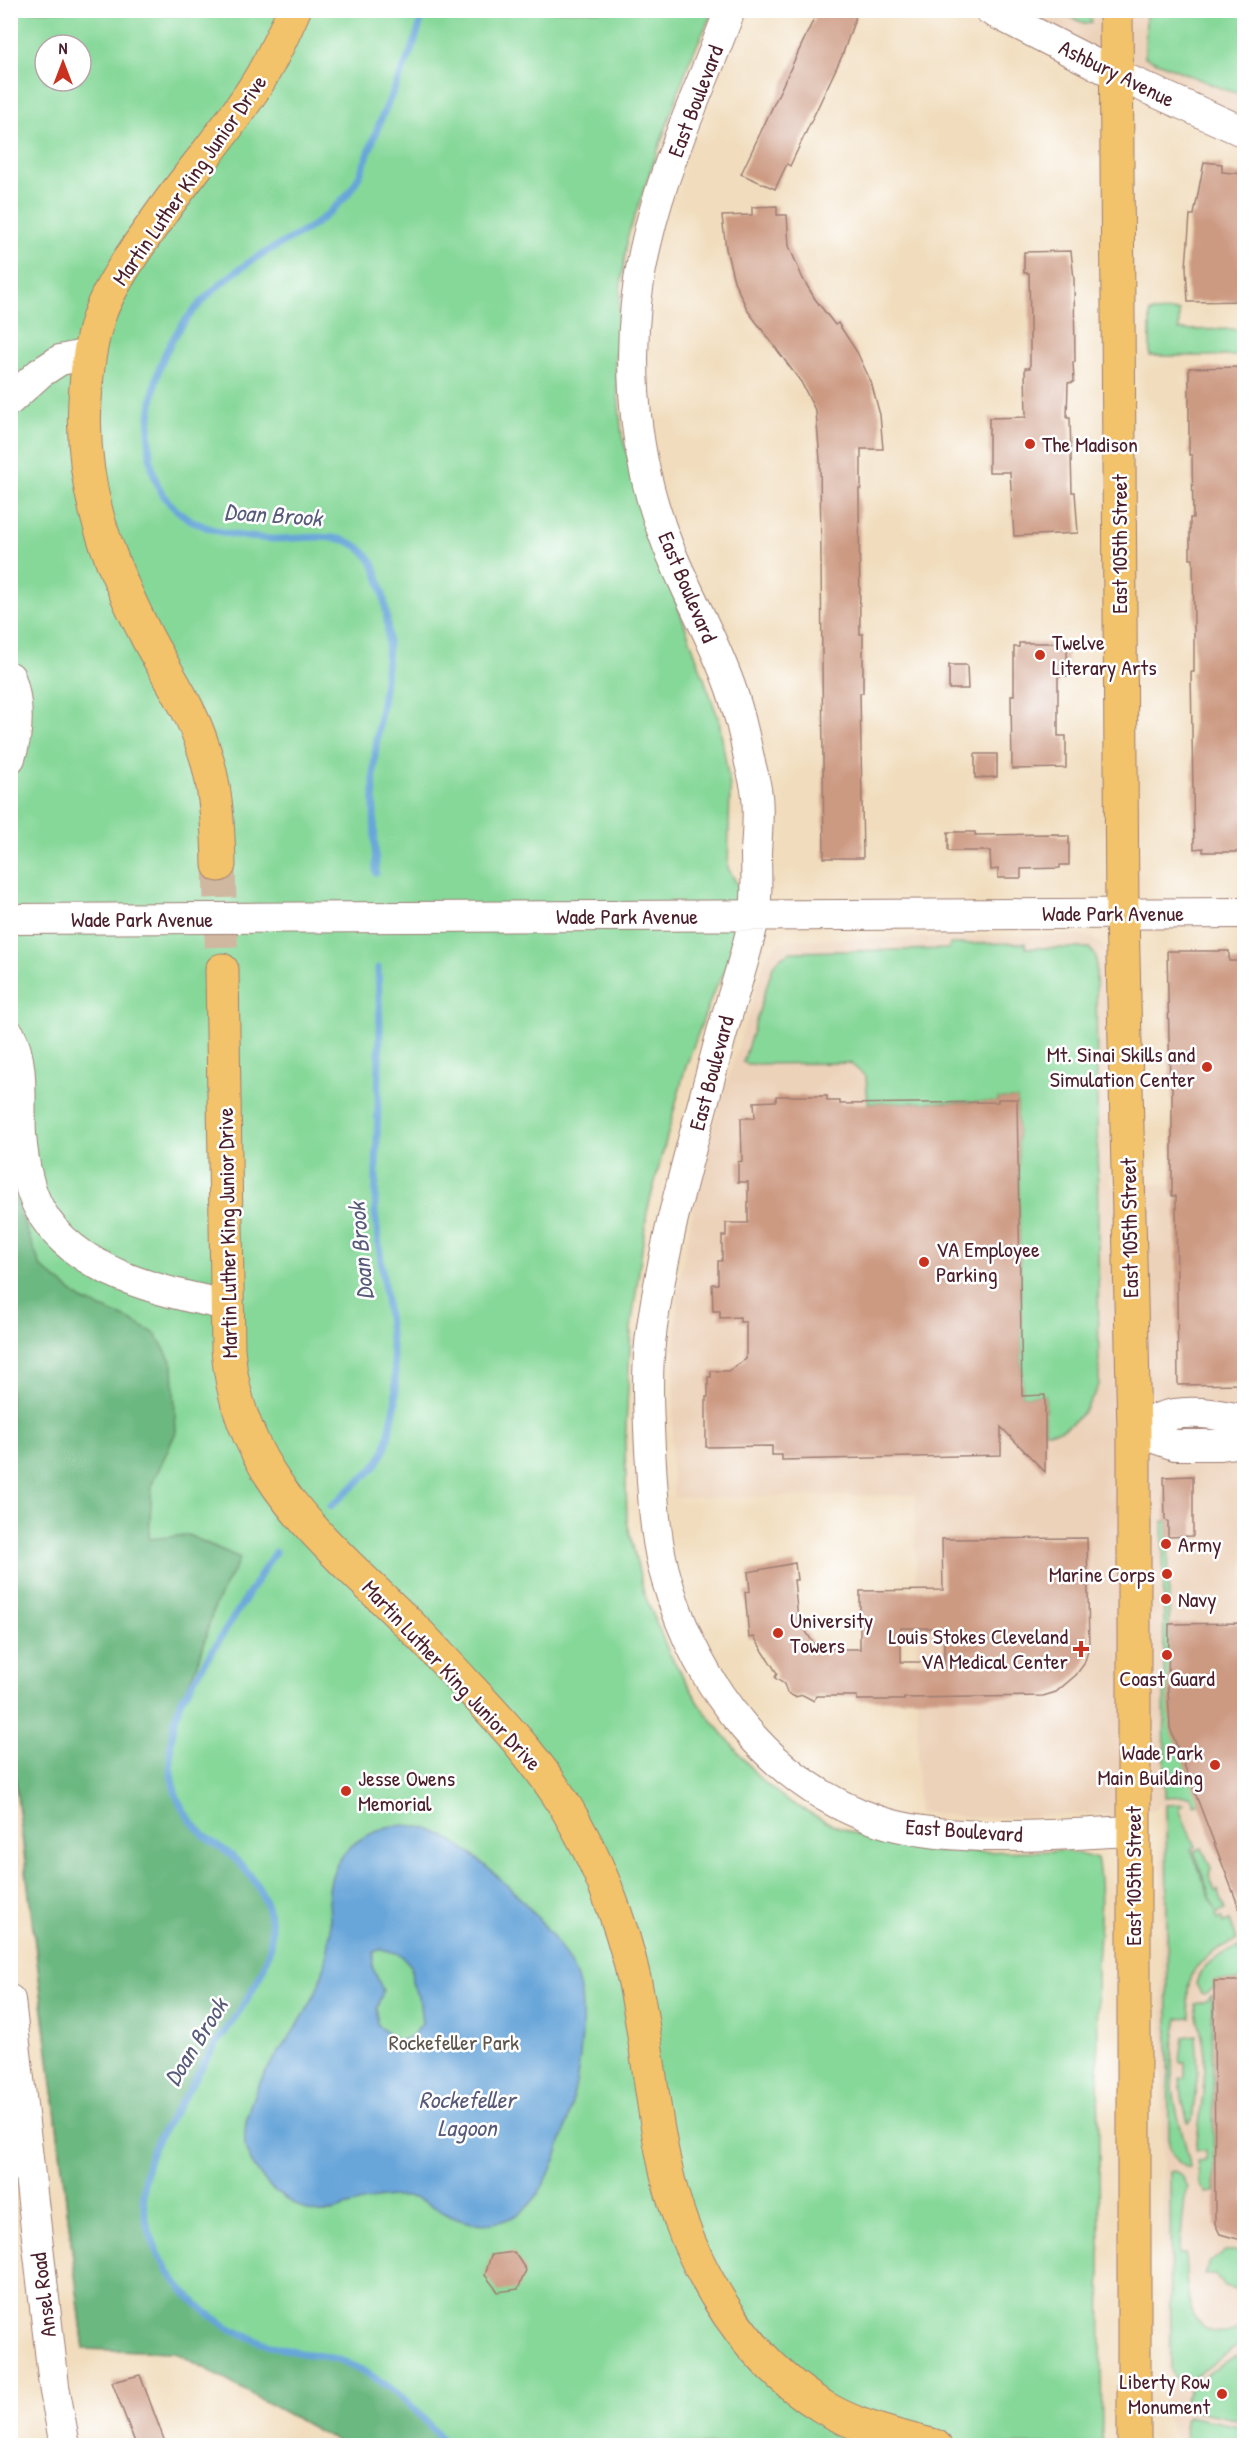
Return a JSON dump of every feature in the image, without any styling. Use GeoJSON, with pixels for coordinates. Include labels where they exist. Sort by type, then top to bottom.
{"type":"FeatureCollection","features":[{"type":"Feature","properties":{"kind":"main road","name":"Martin Luther King Junior Drive"},"geometry":{"type":"LineString","coordinates":[[219,865],[212,784],[202,743],[118,580],[93,506],[86,460],[84,407],[89,354],[99,315],[155,221],[257,84],[278,48],[294,10]]}},
{"type":"Feature","properties":{"kind":"main road","name":"East 105th Street"},"geometry":{"type":"LineString","coordinates":[[1116,10],[1122,913],[1134,1431],[1134,2445]]}},
{"type":"Feature","properties":{"kind":"main road","name":"Martin Luther King Junior Drive"},"geometry":{"type":"LineString","coordinates":[[222,970],[228,1349],[234,1396],[252,1440],[289,1502],[323,1542],[411,1625],[517,1737],[549,1779],[576,1824],[595,1862],[611,1903],[634,1977],[664,2158],[672,2193],[684,2229],[713,2291],[764,2357],[804,2394],[827,2409],[862,2424],[910,2440],[935,2445]]}},
{"type":"Feature","properties":{"kind":"street","name":"East Boulevard"},"geometry":{"type":"LineString","coordinates":[[730,10],[680,140],[646,241],[638,288],[634,360],[637,415],[646,477],[668,546],[727,677],[744,732],[757,795],[755,915],[675,1212],[651,1330],[648,1407],[654,1509],[668,1585],[687,1635],[713,1684],[750,1736],[780,1765],[818,1793],[850,1811],[918,1832],[969,1835],[1055,1835],[1133,1831]]}},
{"type":"Feature","properties":{"kind":"street","name":"Ashbury Avenue"},"geometry":{"type":"LineString","coordinates":[[990,10],[1115,74],[1245,132]]}},
{"type":"Feature","properties":{"kind":"street"},"geometry":{"type":"LineString","coordinates":[[10,400],[40,373],[60,360],[89,354]]}},
{"type":"Feature","properties":{"kind":"street"},"geometry":{"type":"LineString","coordinates":[[10,677],[14,689],[17,728],[10,758]]}},
{"type":"Feature","properties":{"kind":"street","name":"Wade Park Avenue"},"geometry":{"type":"LineString","coordinates":[[10,919],[1245,913]]}},
{"type":"Feature","properties":{"kind":"street"},"geometry":{"type":"LineString","coordinates":[[10,1035],[18,1063],[21,1137],[25,1163],[35,1201],[53,1229],[66,1243],[99,1265],[118,1274],[188,1298],[227,1305]]}},
{"type":"Feature","properties":{"kind":"street"},"geometry":{"type":"LineString","coordinates":[[1134,1431],[1161,1418],[1176,1414],[1219,1414],[1245,1420]]}},
{"type":"Feature","properties":{"kind":"street"},"geometry":{"type":"LineString","coordinates":[[1134,1431],[1175,1445],[1221,1445],[1245,1442]]}},
{"type":"Feature","properties":{"kind":"street","name":"Ansel Road"},"geometry":{"type":"LineString","coordinates":[[10,2000],[21,2189],[65,2445]]}},
{"type":"Feature","properties":{"kind":"shaded area"},"geometry":{"type":"Polygon","coordinates":[[[990,11],[1244,11],[1243,132],[990,11]]]}},
{"type":"Feature","properties":{"kind":"shaded area","name":"Louis Stokes Cleveland VA Medical Center"},"geometry":{"type":"Polygon","coordinates":[[[1082,935],[1094,938],[1103,946],[1108,955],[1111,1185],[1244,1184],[1244,2445],[1203,2445],[1177,2442],[1162,2407],[1168,2380],[1163,2222],[1161,1802],[1156,1810],[1111,1816],[1096,1814],[979,1818],[918,1812],[915,1495],[674,1498],[671,1462],[678,1289],[691,1219],[712,1130],[767,955],[779,943],[793,939],[1082,935]]]}},
{"type":"Feature","properties":{"kind":"green space","name":"Rockefeller Park"},"geometry":{"type":"Polygon","coordinates":[[[10,11],[713,11],[689,62],[628,235],[621,285],[615,363],[622,436],[654,540],[719,720],[730,788],[728,868],[755,915],[713,993],[685,1069],[647,1212],[631,1329],[625,1446],[627,1521],[644,1593],[669,1653],[702,1708],[760,1779],[788,1801],[827,1822],[869,1839],[942,1852],[1068,1851],[1097,1859],[1101,1898],[1097,1963],[1102,2445],[344,2445],[175,2352],[84,2349],[10,1739],[10,11]]]}},
{"type":"Feature","properties":{"kind":"green space"},"geometry":{"type":"Polygon","coordinates":[[[1056,11],[1091,11],[1091,23],[1086,24],[1056,11]]]}},
{"type":"Feature","properties":{"kind":"green space"},"geometry":{"type":"Polygon","coordinates":[[[1146,11],[1244,11],[1244,95],[1223,89],[1145,57],[1146,11]]]}},
{"type":"Feature","properties":{"kind":"green space"},"geometry":{"type":"Polygon","coordinates":[[[1179,311],[1179,330],[1244,329],[1244,356],[1150,356],[1150,312],[1179,311]]]}},
{"type":"Feature","properties":{"kind":"green space"},"geometry":{"type":"Polygon","coordinates":[[[1025,943],[1026,948],[1089,948],[1096,956],[1099,1385],[1085,1410],[1071,1424],[1045,1432],[1045,1395],[1022,1396],[1017,1099],[998,1099],[998,1102],[868,1103],[866,1077],[850,1063],[747,1064],[743,1062],[773,966],[781,957],[791,952],[949,949],[950,944],[1025,943]]]}},
{"type":"Feature","properties":{"kind":"green space"},"geometry":{"type":"Polygon","coordinates":[[[10,1188],[41,1267],[82,1300],[128,1319],[156,1334],[173,1365],[176,1432],[152,1484],[149,1539],[188,1535],[240,1558],[219,1596],[200,1657],[176,1714],[169,1741],[169,1768],[175,1791],[189,1819],[239,1862],[256,1882],[270,1918],[270,1944],[262,1970],[253,1987],[159,2137],[144,2176],[142,2196],[144,2217],[152,2240],[177,2282],[189,2296],[217,2320],[266,2344],[334,2358],[373,2377],[412,2407],[447,2445],[344,2445],[175,2352],[84,2349],[11,1741],[10,1188]]]}},
{"type":"Feature","properties":{"kind":"green space"},"geometry":{"type":"Polygon","coordinates":[[[1163,1521],[1168,1521],[1170,1689],[1200,1803],[1194,1805],[1191,1796],[1165,1797],[1163,1521]]]}},
{"type":"Feature","properties":{"kind":"green space"},"geometry":{"type":"Polygon","coordinates":[[[1184,1804],[1179,1809],[1195,1847],[1191,1849],[1215,1910],[1194,1851],[1202,1848],[1211,1868],[1209,1875],[1215,1891],[1218,1890],[1225,1910],[1216,1913],[1218,1919],[1221,1917],[1224,1923],[1230,1921],[1237,1940],[1213,1952],[1196,1968],[1188,1989],[1191,2017],[1178,2018],[1172,2063],[1173,2086],[1190,2168],[1176,2159],[1169,2144],[1166,1805],[1184,1804]]]}},
{"type":"Feature","properties":{"kind":"green space"},"geometry":{"type":"Polygon","coordinates":[[[1239,1947],[1244,1958],[1244,1981],[1214,1981],[1214,1988],[1205,1994],[1201,1993],[1196,1984],[1202,1970],[1213,1960],[1239,1947]]]}},
{"type":"Feature","properties":{"kind":"green space"},"geometry":{"type":"Polygon","coordinates":[[[1212,1995],[1214,2192],[1206,2193],[1200,2184],[1197,2161],[1206,2160],[1206,2150],[1196,2150],[1205,2055],[1195,2004],[1207,2001],[1212,1995]]]}},
{"type":"Feature","properties":{"kind":"green space"},"geometry":{"type":"Polygon","coordinates":[[[1196,2035],[1198,2071],[1192,2120],[1188,2123],[1180,2078],[1185,2078],[1185,2062],[1180,2062],[1183,2037],[1196,2035]]]}},
{"type":"Feature","properties":{"kind":"green space"},"geometry":{"type":"Polygon","coordinates":[[[1170,2172],[1180,2174],[1188,2188],[1179,2254],[1185,2254],[1187,2290],[1193,2314],[1207,2330],[1219,2333],[1233,2331],[1244,2324],[1244,2342],[1194,2377],[1184,2381],[1175,2378],[1171,2370],[1170,2172]]]}},
{"type":"Feature","properties":{"kind":"green space"},"geometry":{"type":"Polygon","coordinates":[[[1225,2251],[1235,2251],[1244,2258],[1244,2291],[1225,2286],[1215,2275],[1205,2275],[1210,2262],[1225,2251]]]}},
{"type":"Feature","properties":{"kind":"green space"},"geometry":{"type":"Polygon","coordinates":[[[1244,2352],[1244,2421],[1191,2410],[1191,2405],[1184,2403],[1187,2394],[1200,2379],[1244,2352]]]}},
{"type":"Feature","properties":{"kind":"green space"},"geometry":{"type":"Polygon","coordinates":[[[1187,2416],[1244,2427],[1244,2445],[1186,2444],[1185,2419],[1187,2416]]]}},
{"type":"Feature","properties":{"kind":"water","name":"Rockefeller Lagoon"},"geometry":{"type":"Polygon","coordinates":[[[398,1825],[433,1831],[452,1841],[498,1876],[542,1923],[560,1947],[573,1970],[580,1990],[582,2039],[578,2069],[565,2131],[555,2159],[544,2184],[532,2202],[514,2216],[494,2223],[472,2223],[461,2220],[424,2202],[407,2197],[369,2200],[327,2213],[310,2211],[295,2204],[269,2186],[247,2154],[246,2121],[260,2081],[308,2008],[322,1975],[329,1938],[329,1888],[334,1871],[350,1847],[372,1833],[398,1825]],[[381,1949],[374,1952],[372,1966],[383,1991],[377,2008],[377,2025],[399,2041],[412,2036],[422,2023],[419,1997],[412,1983],[411,1966],[400,1954],[381,1949]]]}},
{"type":"Feature","properties":{"kind":"building"},"geometry":{"type":"Polygon","coordinates":[[[818,10],[858,10],[842,56],[790,166],[787,164],[775,189],[741,174],[818,10]]]}},
{"type":"Feature","properties":{"kind":"building"},"geometry":{"type":"Polygon","coordinates":[[[1204,162],[1222,164],[1222,172],[1245,174],[1245,301],[1188,302],[1186,267],[1190,215],[1194,215],[1204,162]]]}},
{"type":"Feature","properties":{"kind":"building"},"geometry":{"type":"Polygon","coordinates":[[[777,206],[777,215],[787,215],[789,246],[803,279],[815,299],[835,325],[838,323],[857,352],[871,382],[880,415],[883,449],[861,449],[861,489],[859,489],[860,634],[863,634],[863,693],[860,693],[863,858],[824,858],[820,460],[816,412],[801,382],[748,311],[734,281],[726,249],[722,216],[752,215],[752,207],[777,206]]]}},
{"type":"Feature","properties":{"kind":"building"},"geometry":{"type":"Polygon","coordinates":[[[1071,251],[1074,279],[1075,362],[1073,362],[1074,382],[1068,383],[1067,418],[1070,418],[1072,492],[1075,492],[1078,533],[1014,536],[1010,472],[989,472],[989,418],[1026,417],[1025,368],[1030,368],[1030,326],[1029,273],[1024,273],[1024,252],[1071,251]]]}},
{"type":"Feature","properties":{"kind":"building"},"geometry":{"type":"Polygon","coordinates":[[[1244,367],[1245,852],[1203,852],[1203,848],[1194,849],[1191,672],[1194,672],[1194,623],[1193,559],[1190,559],[1190,518],[1193,518],[1192,455],[1189,455],[1189,368],[1244,367]]]}},
{"type":"Feature","properties":{"kind":"building"},"geometry":{"type":"Polygon","coordinates":[[[1019,643],[1067,643],[1067,676],[1058,676],[1058,736],[1066,736],[1066,768],[1012,769],[1011,695],[1014,695],[1014,647],[1019,647],[1019,643]]]}},
{"type":"Feature","properties":{"kind":"building"},"geometry":{"type":"Polygon","coordinates":[[[949,665],[967,665],[968,689],[949,689],[949,665]]]}},
{"type":"Feature","properties":{"kind":"building"},"geometry":{"type":"Polygon","coordinates":[[[975,754],[997,754],[997,777],[975,778],[975,754]]]}},
{"type":"Feature","properties":{"kind":"building"},"geometry":{"type":"Polygon","coordinates":[[[948,832],[975,832],[975,835],[1059,834],[1059,836],[1069,836],[1069,865],[1060,865],[1060,868],[1021,869],[1021,878],[998,878],[998,869],[991,870],[990,851],[948,851],[948,832]]]}},
{"type":"Feature","properties":{"kind":"building"},"geometry":{"type":"Polygon","coordinates":[[[1167,951],[1229,951],[1229,961],[1242,961],[1243,1052],[1245,1052],[1245,1384],[1178,1385],[1176,1196],[1172,1196],[1172,1083],[1170,1083],[1167,951]]]}},
{"type":"Feature","properties":{"kind":"building","name":"VA Employee Parking"},"geometry":{"type":"Polygon","coordinates":[[[776,1096],[827,1096],[827,1101],[840,1101],[840,1104],[998,1102],[998,1099],[1017,1099],[1022,1396],[1045,1395],[1045,1472],[1001,1427],[1001,1455],[782,1460],[782,1455],[772,1455],[772,1446],[706,1447],[708,1377],[711,1377],[711,1371],[728,1371],[746,1359],[746,1322],[740,1322],[740,1317],[720,1318],[720,1311],[713,1311],[712,1284],[718,1284],[718,1261],[722,1261],[722,1236],[726,1236],[726,1223],[748,1223],[748,1182],[738,1182],[738,1162],[742,1161],[741,1118],[755,1118],[754,1102],[776,1101],[776,1096]]]}},
{"type":"Feature","properties":{"kind":"building"},"geometry":{"type":"Polygon","coordinates":[[[1193,1476],[1193,1536],[1168,1537],[1168,1521],[1165,1520],[1164,1477],[1193,1476]]]}},
{"type":"Feature","properties":{"kind":"building"},"geometry":{"type":"Polygon","coordinates":[[[1087,1538],[1089,1648],[1084,1664],[1076,1675],[1056,1692],[1043,1696],[857,1700],[857,1696],[816,1696],[814,1701],[803,1695],[795,1697],[787,1693],[784,1684],[775,1678],[777,1673],[754,1637],[749,1638],[745,1592],[750,1591],[748,1572],[795,1563],[797,1580],[794,1580],[798,1619],[817,1649],[860,1649],[860,1591],[943,1590],[942,1539],[1087,1538]],[[901,1628],[901,1662],[944,1662],[944,1628],[901,1628]]]}},
{"type":"Feature","properties":{"kind":"building","name":"Wade Park Main Building"},"geometry":{"type":"Polygon","coordinates":[[[1245,1623],[1245,1918],[1243,1918],[1170,1728],[1168,1690],[1169,1624],[1245,1623]]]}},
{"type":"Feature","properties":{"kind":"building"},"geometry":{"type":"Polygon","coordinates":[[[1214,1981],[1245,1981],[1245,2241],[1220,2234],[1215,2224],[1214,1981]]]}},
{"type":"Feature","properties":{"kind":"building"},"geometry":{"type":"Polygon","coordinates":[[[514,2252],[526,2270],[518,2289],[498,2292],[485,2275],[491,2255],[514,2252]]]}},
{"type":"Feature","properties":{"kind":"building"},"geometry":{"type":"Polygon","coordinates":[[[140,2375],[166,2445],[136,2445],[112,2382],[140,2375]]]}},
{"type":"Feature","properties":{"kind":"waterway","name":"Doan Brook"},"geometry":{"type":"LineString","coordinates":[[376,873],[374,770],[388,639],[383,594],[374,566],[363,551],[352,543],[340,539],[327,537],[272,539],[235,535],[205,527],[181,514],[164,497],[154,475],[149,448],[150,417],[156,381],[162,362],[170,344],[193,311],[238,270],[322,218],[352,188],[415,40],[423,10]]}},
{"type":"Feature","properties":{"kind":"waterway","name":"Doan Brook"},"geometry":{"type":"LineString","coordinates":[[331,1506],[375,1467],[385,1450],[396,1402],[395,1372],[375,1213],[380,1026],[378,968]]}},
{"type":"Feature","properties":{"kind":"waterway","name":"Doan Brook"},"geometry":{"type":"LineString","coordinates":[[275,1552],[180,1702],[171,1741],[170,1760],[176,1795],[184,1811],[195,1826],[211,1841],[239,1862],[263,1897],[270,1917],[270,1944],[259,1979],[207,2058],[154,2147],[145,2176],[144,2204],[150,2233],[161,2260],[178,2284],[199,2306],[223,2324],[255,2340],[301,2353],[334,2358],[377,2379],[413,2407],[447,2446]]}},
{"type":"Feature","properties":{"kind":"tunnel"},"geometry":{"type":"LineString","coordinates":[[219,865],[222,970]]}},
{"type":"Feature","properties":{"kind":"place","name":"The Madison"},"geometry":{"type":"Point","coordinates":[1030,444]}},
{"type":"Feature","properties":{"kind":"place","name":"Twelve Literary Arts"},"geometry":{"type":"Point","coordinates":[1040,655]}},
{"type":"Feature","properties":{"kind":"place","name":"Mt. Sinai Skills and Simulation Center"},"geometry":{"type":"Point","coordinates":[1207,1067]}},
{"type":"Feature","properties":{"kind":"place","name":"VA Employee Parking"},"geometry":{"type":"Point","coordinates":[924,1262]}},
{"type":"Feature","properties":{"kind":"place","name":"Army"},"geometry":{"type":"Point","coordinates":[1166,1544]}},
{"type":"Feature","properties":{"kind":"place","name":"Marine Corps"},"geometry":{"type":"Point","coordinates":[1167,1574]}},
{"type":"Feature","properties":{"kind":"place","name":"Navy"},"geometry":{"type":"Point","coordinates":[1166,1599]}},
{"type":"Feature","properties":{"kind":"place","name":"University Towers"},"geometry":{"type":"Point","coordinates":[778,1633]}},
{"type":"Feature","properties":{"kind":"place","name":"Louis Stokes Cleveland VA Medical Center"},"geometry":{"type":"Point","coordinates":[1081,1649]}},
{"type":"Feature","properties":{"kind":"place","name":"Coast Guard"},"geometry":{"type":"Point","coordinates":[1167,1655]}},
{"type":"Feature","properties":{"kind":"place","name":"Wade Park Main Building"},"geometry":{"type":"Point","coordinates":[1215,1765]}},
{"type":"Feature","properties":{"kind":"place","name":"Jesse Owens Memorial"},"geometry":{"type":"Point","coordinates":[346,1791]}},
{"type":"Feature","properties":{"kind":"place","name":"Liberty Row Monument"},"geometry":{"type":"Point","coordinates":[1222,2394]}}]}
